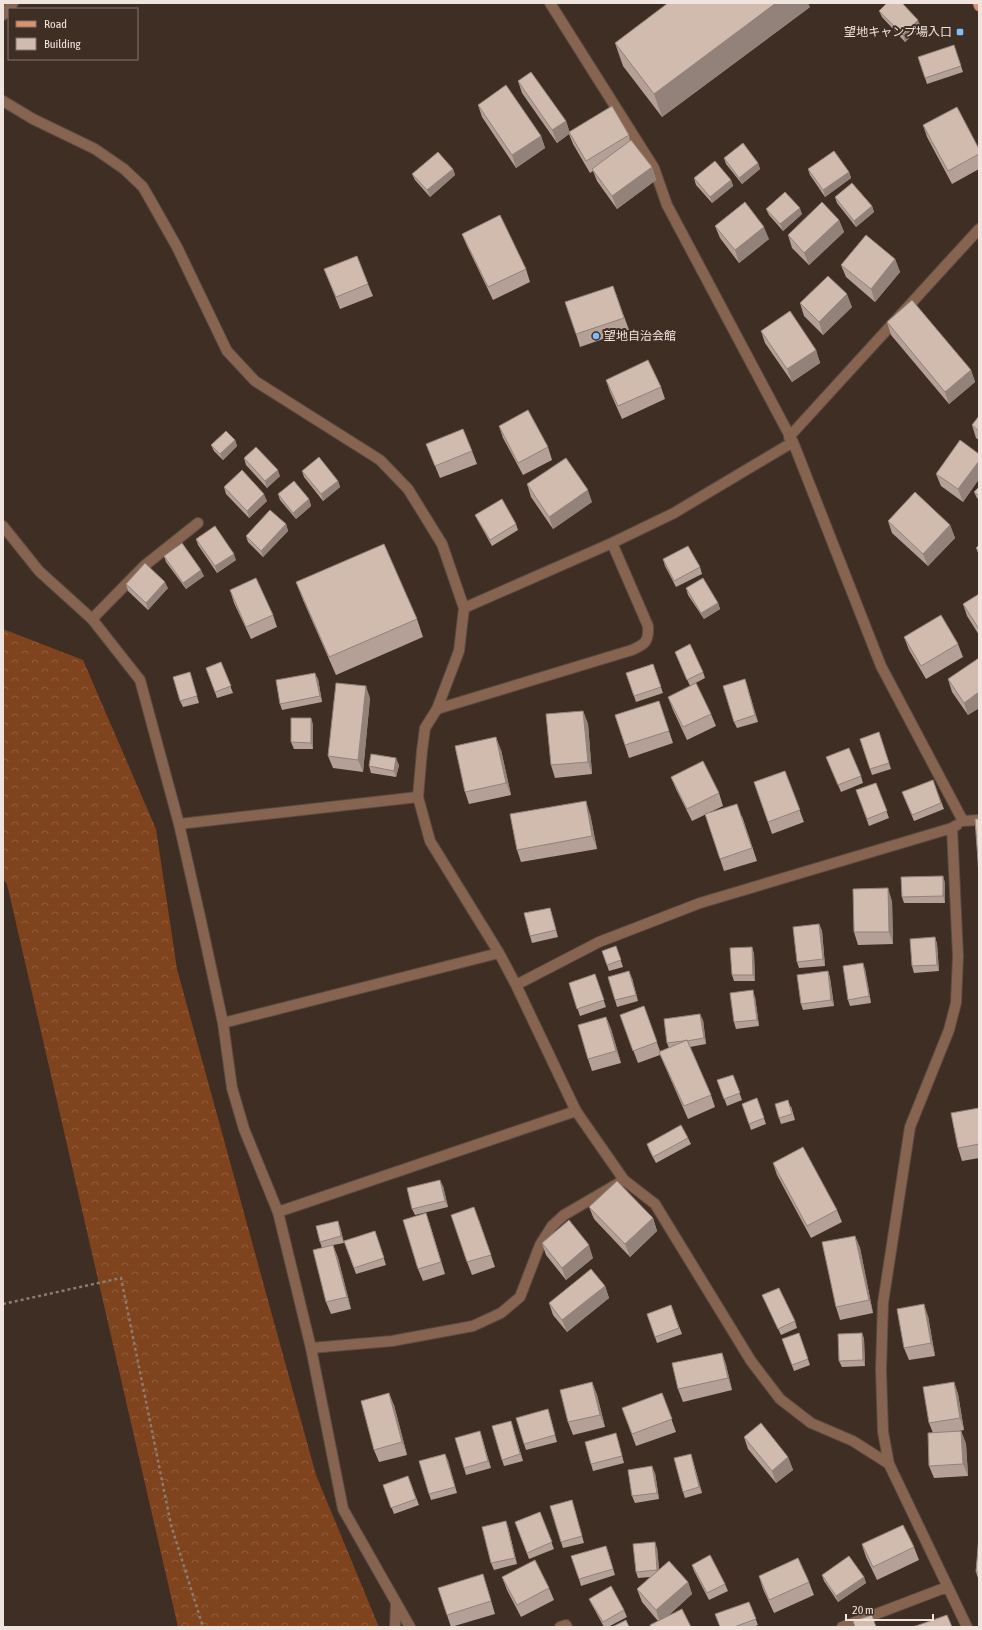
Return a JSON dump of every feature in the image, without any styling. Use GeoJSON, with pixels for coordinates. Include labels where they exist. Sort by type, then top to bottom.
{"type":"FeatureCollection","features":[{"type":"Feature","properties":{"kind":"street"},"geometry":{"type":"LineString","coordinates":[[550,3],[654,168],[667,205],[791,440],[881,666],[964,821]]}},
{"type":"Feature","properties":{"kind":"street"},"geometry":{"type":"LineString","coordinates":[[3,101],[33,119],[95,149],[124,169],[143,187],[177,247],[227,351],[255,381],[380,460],[408,489],[442,544],[464,608],[459,651],[437,709],[425,728],[418,797],[430,841],[499,953],[516,985],[576,1111],[624,1180],[655,1204],[751,1361],[780,1399],[811,1423],[853,1441],[889,1464]]}},
{"type":"Feature","properties":{"kind":"street"},"geometry":{"type":"LineString","coordinates":[[464,608],[612,543],[674,513],[791,440],[979,230]]}},
{"type":"Feature","properties":{"kind":"street"},"geometry":{"type":"LineString","coordinates":[[92,619],[144,566],[198,523]]}},
{"type":"Feature","properties":{"kind":"street"},"geometry":{"type":"LineString","coordinates":[[3,526],[39,571],[92,619],[140,680],[179,824],[201,921],[223,1023],[232,1088],[244,1130],[278,1212],[311,1348],[344,1509],[410,1627]]}},
{"type":"Feature","properties":{"kind":"street"},"geometry":{"type":"LineString","coordinates":[[437,709],[632,650],[644,645],[649,635],[648,626],[612,543]]}},
{"type":"Feature","properties":{"kind":"street"},"geometry":{"type":"LineString","coordinates":[[179,824],[418,797]]}},
{"type":"Feature","properties":{"kind":"street"},"geometry":{"type":"LineString","coordinates":[[516,985],[599,942],[700,903],[952,828],[964,821],[979,820]]}},
{"type":"Feature","properties":{"kind":"street"},"geometry":{"type":"LineString","coordinates":[[952,828],[958,956],[956,1002],[949,1030],[910,1127],[883,1303],[881,1370],[883,1432],[889,1464],[967,1627]]}},
{"type":"Feature","properties":{"kind":"street"},"geometry":{"type":"LineString","coordinates":[[223,1023],[499,953]]}},
{"type":"Feature","properties":{"kind":"street"},"geometry":{"type":"LineString","coordinates":[[278,1212],[576,1111]]}},
{"type":"Feature","properties":{"kind":"street"},"geometry":{"type":"LineString","coordinates":[[311,1348],[399,1340],[473,1326],[501,1313],[520,1297],[540,1244],[552,1226],[564,1215],[624,1180]]}},
{"type":"Feature","properties":{"kind":"street"},"geometry":{"type":"LineString","coordinates":[[842,1627],[947,1587]]}},
{"type":"Feature","properties":{"kind":"street"},"geometry":{"type":"LineString","coordinates":[[395,1627],[396,1603]]}},
{"type":"Feature","properties":{"kind":"street"},"geometry":{"type":"LineString","coordinates":[[560,1627],[566,1625],[566,1627]]}},
{"type":"Feature","properties":{"kind":"path"},"geometry":{"type":"LineString","coordinates":[[3,1304],[120,1278],[171,1524],[203,1627]]}},
{"type":"Feature","properties":{"kind":"green space"},"geometry":{"type":"Polygon","coordinates":[[[3,629],[83,660],[156,829],[177,969],[316,1475],[379,1627],[178,1627],[7,884],[3,879],[3,629]]]}},
{"type":"Feature","properties":{"kind":"building"},"geometry":{"type":"Polygon","coordinates":[[[668,3],[776,3],[654,94],[615,43],[668,3]]]}},
{"type":"Feature","properties":{"kind":"building"},"geometry":{"type":"Polygon","coordinates":[[[887,3],[902,3],[918,20],[903,35],[879,11],[887,3]]]}},
{"type":"Feature","properties":{"kind":"building"},"geometry":{"type":"Polygon","coordinates":[[[954,45],[961,66],[925,78],[918,57],[954,45]]]}},
{"type":"Feature","properties":{"kind":"building"},"geometry":{"type":"Polygon","coordinates":[[[531,72],[566,121],[552,130],[518,81],[531,72]]]}},
{"type":"Feature","properties":{"kind":"building"},"geometry":{"type":"Polygon","coordinates":[[[506,85],[541,136],[512,155],[478,105],[506,85]]]}},
{"type":"Feature","properties":{"kind":"building"},"geometry":{"type":"Polygon","coordinates":[[[612,106],[629,135],[586,161],[569,132],[612,106]]]}},
{"type":"Feature","properties":{"kind":"building"},"geometry":{"type":"Polygon","coordinates":[[[957,107],[979,149],[979,154],[948,171],[923,125],[957,107]]]}},
{"type":"Feature","properties":{"kind":"building"},"geometry":{"type":"Polygon","coordinates":[[[631,140],[652,167],[612,196],[592,169],[631,140]]]}},
{"type":"Feature","properties":{"kind":"building"},"geometry":{"type":"Polygon","coordinates":[[[743,143],[758,163],[739,178],[724,158],[743,143]]]}},
{"type":"Feature","properties":{"kind":"building"},"geometry":{"type":"Polygon","coordinates":[[[834,151],[849,172],[823,190],[808,169],[834,151]]]}},
{"type":"Feature","properties":{"kind":"building"},"geometry":{"type":"Polygon","coordinates":[[[438,152],[453,169],[427,190],[412,174],[438,152]]]}},
{"type":"Feature","properties":{"kind":"building"},"geometry":{"type":"Polygon","coordinates":[[[715,161],[731,180],[710,197],[694,178],[715,161]]]}},
{"type":"Feature","properties":{"kind":"building"},"geometry":{"type":"Polygon","coordinates":[[[852,183],[872,206],[854,221],[835,197],[852,183]]]}},
{"type":"Feature","properties":{"kind":"building"},"geometry":{"type":"Polygon","coordinates":[[[785,192],[800,208],[780,224],[766,209],[785,192]]]}},
{"type":"Feature","properties":{"kind":"building"},"geometry":{"type":"Polygon","coordinates":[[[745,202],[764,227],[735,250],[715,226],[745,202]]]}},
{"type":"Feature","properties":{"kind":"building"},"geometry":{"type":"Polygon","coordinates":[[[822,202],[839,220],[804,253],[788,235],[822,202]]]}},
{"type":"Feature","properties":{"kind":"building"},"geometry":{"type":"Polygon","coordinates":[[[500,215],[526,269],[488,287],[462,234],[500,215]]]}},
{"type":"Feature","properties":{"kind":"building"},"geometry":{"type":"Polygon","coordinates":[[[866,235],[895,259],[871,289],[841,265],[866,235]]]}},
{"type":"Feature","properties":{"kind":"building"},"geometry":{"type":"Polygon","coordinates":[[[357,256],[368,284],[336,297],[324,269],[357,256]]]}},
{"type":"Feature","properties":{"kind":"building"},"geometry":{"type":"Polygon","coordinates":[[[828,276],[847,294],[819,322],[800,303],[828,276]]]}},
{"type":"Feature","properties":{"kind":"building"},"geometry":{"type":"Polygon","coordinates":[[[613,286],[624,318],[576,334],[565,302],[613,286]]]}},
{"type":"Feature","properties":{"kind":"building"},"geometry":{"type":"Polygon","coordinates":[[[912,300],[971,370],[945,392],[887,322],[912,300]]]}},
{"type":"Feature","properties":{"kind":"building"},"geometry":{"type":"Polygon","coordinates":[[[790,311],[816,350],[787,369],[761,331],[790,311]]]}},
{"type":"Feature","properties":{"kind":"building"},"geometry":{"type":"Polygon","coordinates":[[[648,360],[661,387],[618,406],[606,380],[648,360]]]}},
{"type":"Feature","properties":{"kind":"building"},"geometry":{"type":"Polygon","coordinates":[[[528,410],[548,447],[518,463],[499,426],[528,410]]]}},
{"type":"Feature","properties":{"kind":"building"},"geometry":{"type":"Polygon","coordinates":[[[979,416],[979,431],[972,425],[979,416]]]}},
{"type":"Feature","properties":{"kind":"building"},"geometry":{"type":"Polygon","coordinates":[[[463,429],[472,451],[435,466],[426,444],[463,429]]]}},
{"type":"Feature","properties":{"kind":"building"},"geometry":{"type":"Polygon","coordinates":[[[226,431],[235,440],[220,454],[211,445],[226,431]]]}},
{"type":"Feature","properties":{"kind":"building"},"geometry":{"type":"Polygon","coordinates":[[[960,440],[979,454],[979,461],[958,489],[936,474],[960,440]]]}},
{"type":"Feature","properties":{"kind":"building"},"geometry":{"type":"Polygon","coordinates":[[[256,447],[278,470],[265,481],[244,458],[256,447]]]}},
{"type":"Feature","properties":{"kind":"building"},"geometry":{"type":"Polygon","coordinates":[[[319,457],[338,481],[321,494],[302,471],[319,457]]]}},
{"type":"Feature","properties":{"kind":"building"},"geometry":{"type":"Polygon","coordinates":[[[566,458],[588,490],[549,517],[527,484],[566,458]]]}},
{"type":"Feature","properties":{"kind":"building"},"geometry":{"type":"Polygon","coordinates":[[[242,470],[264,494],[247,511],[224,487],[242,470]]]}},
{"type":"Feature","properties":{"kind":"building"},"geometry":{"type":"Polygon","coordinates":[[[294,481],[309,499],[293,513],[278,494],[294,481]]]}},
{"type":"Feature","properties":{"kind":"building"},"geometry":{"type":"Polygon","coordinates":[[[979,487],[979,496],[974,492],[979,487]]]}},
{"type":"Feature","properties":{"kind":"building"},"geometry":{"type":"Polygon","coordinates":[[[915,492],[950,525],[923,554],[888,521],[915,492]]]}},
{"type":"Feature","properties":{"kind":"building"},"geometry":{"type":"Polygon","coordinates":[[[502,499],[516,524],[490,540],[475,515],[502,499]]]}},
{"type":"Feature","properties":{"kind":"building"},"geometry":{"type":"Polygon","coordinates":[[[270,510],[286,524],[261,551],[246,536],[270,510]]]}},
{"type":"Feature","properties":{"kind":"building"},"geometry":{"type":"Polygon","coordinates":[[[215,526],[234,554],[215,566],[196,539],[215,526]]]}},
{"type":"Feature","properties":{"kind":"building"},"geometry":{"type":"Polygon","coordinates":[[[182,543],[201,570],[183,583],[164,556],[182,543]]]}},
{"type":"Feature","properties":{"kind":"building"},"geometry":{"type":"Polygon","coordinates":[[[384,544],[417,619],[329,657],[296,582],[384,544]]]}},
{"type":"Feature","properties":{"kind":"building"},"geometry":{"type":"Polygon","coordinates":[[[688,546],[700,567],[674,581],[663,559],[688,546]]]}},
{"type":"Feature","properties":{"kind":"building"},"geometry":{"type":"Polygon","coordinates":[[[145,563],[165,582],[146,603],[126,584],[145,563]]]}},
{"type":"Feature","properties":{"kind":"building"},"geometry":{"type":"Polygon","coordinates":[[[256,578],[273,615],[246,627],[230,590],[256,578]]]}},
{"type":"Feature","properties":{"kind":"building"},"geometry":{"type":"Polygon","coordinates":[[[703,578],[718,603],[701,613],[686,588],[703,578]]]}},
{"type":"Feature","properties":{"kind":"building"},"geometry":{"type":"Polygon","coordinates":[[[979,594],[979,629],[963,604],[979,594]]]}},
{"type":"Feature","properties":{"kind":"building"},"geometry":{"type":"Polygon","coordinates":[[[941,615],[958,644],[921,666],[904,637],[941,615]]]}},
{"type":"Feature","properties":{"kind":"building"},"geometry":{"type":"Polygon","coordinates":[[[690,644],[703,672],[687,680],[675,652],[690,644]]]}},
{"type":"Feature","properties":{"kind":"building"},"geometry":{"type":"Polygon","coordinates":[[[979,658],[979,692],[964,703],[948,679],[979,658]]]}},
{"type":"Feature","properties":{"kind":"building"},"geometry":{"type":"Polygon","coordinates":[[[221,662],[231,686],[215,692],[206,668],[221,662]]]}},
{"type":"Feature","properties":{"kind":"building"},"geometry":{"type":"Polygon","coordinates":[[[653,664],[661,687],[634,696],[626,673],[653,664]]]}},
{"type":"Feature","properties":{"kind":"building"},"geometry":{"type":"Polygon","coordinates":[[[190,672],[197,696],[180,701],[173,677],[190,672]]]}},
{"type":"Feature","properties":{"kind":"building"},"geometry":{"type":"Polygon","coordinates":[[[315,673],[320,696],[280,704],[276,680],[315,673]]]}},
{"type":"Feature","properties":{"kind":"building"},"geometry":{"type":"Polygon","coordinates":[[[745,679],[755,715],[734,722],[723,686],[745,679]]]}},
{"type":"Feature","properties":{"kind":"building"},"geometry":{"type":"Polygon","coordinates":[[[336,683],[366,686],[358,760],[328,756],[336,683]]]}},
{"type":"Feature","properties":{"kind":"building"},"geometry":{"type":"Polygon","coordinates":[[[696,683],[711,714],[683,727],[668,697],[696,683]]]}},
{"type":"Feature","properties":{"kind":"building"},"geometry":{"type":"Polygon","coordinates":[[[659,701],[669,731],[625,745],[615,715],[659,701]]]}},
{"type":"Feature","properties":{"kind":"building"},"geometry":{"type":"Polygon","coordinates":[[[583,711],[588,762],[551,765],[546,714],[583,711]]]}},
{"type":"Feature","properties":{"kind":"building"},"geometry":{"type":"Polygon","coordinates":[[[291,718],[311,718],[311,743],[291,742],[291,718]]]}},
{"type":"Feature","properties":{"kind":"building"},"geometry":{"type":"Polygon","coordinates":[[[879,732],[889,763],[870,769],[860,739],[879,732]]]}},
{"type":"Feature","properties":{"kind":"building"},"geometry":{"type":"Polygon","coordinates":[[[496,737],[506,783],[465,792],[455,746],[496,737]]]}},
{"type":"Feature","properties":{"kind":"building"},"geometry":{"type":"Polygon","coordinates":[[[849,748],[861,776],[838,785],[826,757],[849,748]]]}},
{"type":"Feature","properties":{"kind":"building"},"geometry":{"type":"Polygon","coordinates":[[[371,754],[396,758],[394,771],[369,766],[371,754]]]}},
{"type":"Feature","properties":{"kind":"building"},"geometry":{"type":"Polygon","coordinates":[[[703,761],[719,793],[687,809],[671,777],[703,761]]]}},
{"type":"Feature","properties":{"kind":"building"},"geometry":{"type":"Polygon","coordinates":[[[785,771],[800,810],[768,822],[754,782],[785,771]]]}},
{"type":"Feature","properties":{"kind":"building"},"geometry":{"type":"Polygon","coordinates":[[[933,780],[941,803],[912,815],[902,792],[933,780]]]}},
{"type":"Feature","properties":{"kind":"building"},"geometry":{"type":"Polygon","coordinates":[[[876,783],[887,811],[867,819],[856,790],[876,783]]]}},
{"type":"Feature","properties":{"kind":"building"},"geometry":{"type":"Polygon","coordinates":[[[586,801],[592,836],[517,850],[510,814],[586,801]]]}},
{"type":"Feature","properties":{"kind":"building"},"geometry":{"type":"Polygon","coordinates":[[[737,804],[752,848],[720,859],[705,814],[737,804]]]}},
{"type":"Feature","properties":{"kind":"building"},"geometry":{"type":"Polygon","coordinates":[[[975,819],[979,819],[979,875],[975,819]]]}},
{"type":"Feature","properties":{"kind":"building"},"geometry":{"type":"Polygon","coordinates":[[[943,876],[943,896],[902,897],[901,877],[943,876]]]}},
{"type":"Feature","properties":{"kind":"building"},"geometry":{"type":"Polygon","coordinates":[[[888,888],[889,932],[854,932],[853,889],[888,888]]]}},
{"type":"Feature","properties":{"kind":"building"},"geometry":{"type":"Polygon","coordinates":[[[550,908],[556,930],[530,936],[524,913],[550,908]]]}},
{"type":"Feature","properties":{"kind":"building"},"geometry":{"type":"Polygon","coordinates":[[[819,924],[823,959],[797,962],[793,927],[819,924]]]}},
{"type":"Feature","properties":{"kind":"building"},"geometry":{"type":"Polygon","coordinates":[[[935,937],[937,965],[912,966],[910,939],[935,937]]]}},
{"type":"Feature","properties":{"kind":"building"},"geometry":{"type":"Polygon","coordinates":[[[616,946],[621,960],[607,965],[602,951],[616,946]]]}},
{"type":"Feature","properties":{"kind":"building"},"geometry":{"type":"Polygon","coordinates":[[[752,947],[753,975],[732,975],[730,948],[752,947]]]}},
{"type":"Feature","properties":{"kind":"building"},"geometry":{"type":"Polygon","coordinates":[[[863,963],[869,996],[848,1000],[843,966],[863,963]]]}},
{"type":"Feature","properties":{"kind":"building"},"geometry":{"type":"Polygon","coordinates":[[[629,971],[636,995],[615,1000],[608,977],[629,971]]]}},
{"type":"Feature","properties":{"kind":"building"},"geometry":{"type":"Polygon","coordinates":[[[828,971],[831,1000],[801,1004],[797,975],[828,971]]]}},
{"type":"Feature","properties":{"kind":"building"},"geometry":{"type":"Polygon","coordinates":[[[595,974],[604,1000],[577,1009],[569,983],[595,974]]]}},
{"type":"Feature","properties":{"kind":"building"},"geometry":{"type":"Polygon","coordinates":[[[753,990],[757,1020],[734,1022],[730,993],[753,990]]]}},
{"type":"Feature","properties":{"kind":"building"},"geometry":{"type":"Polygon","coordinates":[[[644,1006],[657,1042],[633,1051],[620,1015],[644,1006]]]}},
{"type":"Feature","properties":{"kind":"building"},"geometry":{"type":"Polygon","coordinates":[[[700,1014],[704,1038],[667,1043],[664,1019],[700,1014]]]}},
{"type":"Feature","properties":{"kind":"building"},"geometry":{"type":"Polygon","coordinates":[[[606,1017],[616,1051],[588,1059],[578,1025],[606,1017]]]}},
{"type":"Feature","properties":{"kind":"building"},"geometry":{"type":"Polygon","coordinates":[[[687,1040],[711,1095],[684,1106],[659,1052],[687,1040]]]}},
{"type":"Feature","properties":{"kind":"building"},"geometry":{"type":"Polygon","coordinates":[[[733,1075],[740,1093],[724,1099],[717,1080],[733,1075]]]}},
{"type":"Feature","properties":{"kind":"building"},"geometry":{"type":"Polygon","coordinates":[[[757,1098],[764,1118],[749,1124],[742,1104],[757,1098]]]}},
{"type":"Feature","properties":{"kind":"building"},"geometry":{"type":"Polygon","coordinates":[[[788,1100],[792,1114],[779,1118],[775,1104],[788,1100]]]}},
{"type":"Feature","properties":{"kind":"building"},"geometry":{"type":"Polygon","coordinates":[[[979,1108],[979,1144],[958,1148],[951,1113],[979,1108]]]}},
{"type":"Feature","properties":{"kind":"building"},"geometry":{"type":"Polygon","coordinates":[[[681,1125],[688,1138],[653,1157],[647,1144],[681,1125]]]}},
{"type":"Feature","properties":{"kind":"building"},"geometry":{"type":"Polygon","coordinates":[[[803,1147],[837,1210],[807,1226],[773,1163],[803,1147]]]}},
{"type":"Feature","properties":{"kind":"building"},"geometry":{"type":"Polygon","coordinates":[[[440,1180],[445,1201],[412,1209],[407,1188],[440,1180]]]}},
{"type":"Feature","properties":{"kind":"building"},"geometry":{"type":"Polygon","coordinates":[[[617,1181],[653,1218],[625,1244],[589,1207],[617,1181]]]}},
{"type":"Feature","properties":{"kind":"building"},"geometry":{"type":"Polygon","coordinates":[[[474,1207],[491,1255],[467,1262],[451,1215],[474,1207]]]}},
{"type":"Feature","properties":{"kind":"building"},"geometry":{"type":"Polygon","coordinates":[[[426,1213],[441,1262],[418,1269],[403,1220],[426,1213]]]}},
{"type":"Feature","properties":{"kind":"building"},"geometry":{"type":"Polygon","coordinates":[[[569,1220],[589,1245],[562,1268],[542,1243],[569,1220]]]}},
{"type":"Feature","properties":{"kind":"building"},"geometry":{"type":"Polygon","coordinates":[[[338,1221],[341,1236],[320,1242],[316,1226],[338,1221]]]}},
{"type":"Feature","properties":{"kind":"building"},"geometry":{"type":"Polygon","coordinates":[[[375,1231],[384,1258],[354,1268],[344,1241],[375,1231]]]}},
{"type":"Feature","properties":{"kind":"building"},"geometry":{"type":"Polygon","coordinates":[[[855,1236],[869,1300],[836,1307],[822,1242],[855,1236]]]}},
{"type":"Feature","properties":{"kind":"building"},"geometry":{"type":"Polygon","coordinates":[[[333,1245],[347,1297],[326,1302],[313,1250],[333,1245]]]}},
{"type":"Feature","properties":{"kind":"building"},"geometry":{"type":"Polygon","coordinates":[[[591,1269],[605,1286],[562,1320],[549,1303],[591,1269]]]}},
{"type":"Feature","properties":{"kind":"building"},"geometry":{"type":"Polygon","coordinates":[[[779,1288],[795,1321],[778,1329],[762,1295],[779,1288]]]}},
{"type":"Feature","properties":{"kind":"building"},"geometry":{"type":"Polygon","coordinates":[[[924,1304],[931,1343],[904,1348],[897,1309],[924,1304]]]}},
{"type":"Feature","properties":{"kind":"building"},"geometry":{"type":"Polygon","coordinates":[[[671,1305],[679,1328],[655,1337],[647,1314],[671,1305]]]}},
{"type":"Feature","properties":{"kind":"building"},"geometry":{"type":"Polygon","coordinates":[[[799,1333],[808,1359],[792,1365],[782,1339],[799,1333]]]}},
{"type":"Feature","properties":{"kind":"building"},"geometry":{"type":"Polygon","coordinates":[[[862,1333],[863,1360],[839,1361],[838,1334],[862,1333]]]}},
{"type":"Feature","properties":{"kind":"building"},"geometry":{"type":"Polygon","coordinates":[[[722,1353],[728,1378],[678,1389],[672,1363],[722,1353]]]}},
{"type":"Feature","properties":{"kind":"building"},"geometry":{"type":"Polygon","coordinates":[[[592,1382],[600,1415],[568,1422],[560,1390],[592,1382]]]}},
{"type":"Feature","properties":{"kind":"building"},"geometry":{"type":"Polygon","coordinates":[[[954,1382],[960,1418],[929,1423],[923,1387],[954,1382]]]}},
{"type":"Feature","properties":{"kind":"building"},"geometry":{"type":"Polygon","coordinates":[[[389,1393],[402,1442],[374,1450],[361,1401],[389,1393]]]}},
{"type":"Feature","properties":{"kind":"building"},"geometry":{"type":"Polygon","coordinates":[[[662,1393],[672,1419],[632,1434],[622,1408],[662,1393]]]}},
{"type":"Feature","properties":{"kind":"building"},"geometry":{"type":"Polygon","coordinates":[[[548,1409],[555,1435],[524,1444],[516,1418],[548,1409]]]}},
{"type":"Feature","properties":{"kind":"building"},"geometry":{"type":"Polygon","coordinates":[[[511,1421],[520,1454],[502,1460],[492,1426],[511,1421]]]}},
{"type":"Feature","properties":{"kind":"building"},"geometry":{"type":"Polygon","coordinates":[[[761,1423],[788,1457],[772,1471],[744,1437],[761,1423]]]}},
{"type":"Feature","properties":{"kind":"building"},"geometry":{"type":"Polygon","coordinates":[[[480,1431],[488,1461],[464,1468],[455,1438],[480,1431]]]}},
{"type":"Feature","properties":{"kind":"building"},"geometry":{"type":"Polygon","coordinates":[[[961,1431],[963,1464],[929,1466],[928,1433],[961,1431]]]}},
{"type":"Feature","properties":{"kind":"building"},"geometry":{"type":"Polygon","coordinates":[[[616,1433],[622,1456],[591,1464],[585,1442],[616,1433]]]}},
{"type":"Feature","properties":{"kind":"building"},"geometry":{"type":"Polygon","coordinates":[[[445,1454],[455,1487],[429,1494],[419,1461],[445,1454]]]}},
{"type":"Feature","properties":{"kind":"building"},"geometry":{"type":"Polygon","coordinates":[[[691,1454],[699,1487],[683,1492],[674,1458],[691,1454]]]}},
{"type":"Feature","properties":{"kind":"building"},"geometry":{"type":"Polygon","coordinates":[[[652,1466],[657,1493],[632,1496],[628,1470],[652,1466]]]}},
{"type":"Feature","properties":{"kind":"building"},"geometry":{"type":"Polygon","coordinates":[[[408,1476],[416,1499],[391,1508],[383,1485],[408,1476]]]}},
{"type":"Feature","properties":{"kind":"building"},"geometry":{"type":"Polygon","coordinates":[[[572,1500],[582,1536],[561,1542],[550,1506],[572,1500]]]}},
{"type":"Feature","properties":{"kind":"building"},"geometry":{"type":"Polygon","coordinates":[[[540,1512],[552,1542],[527,1553],[515,1522],[540,1512]]]}},
{"type":"Feature","properties":{"kind":"building"},"geometry":{"type":"Polygon","coordinates":[[[506,1521],[515,1558],[491,1563],[482,1527],[506,1521]]]}},
{"type":"Feature","properties":{"kind":"building"},"geometry":{"type":"Polygon","coordinates":[[[903,1525],[914,1547],[873,1567],[862,1544],[903,1525]]]}},
{"type":"Feature","properties":{"kind":"building"},"geometry":{"type":"Polygon","coordinates":[[[979,1536],[979,1572],[976,1572],[979,1536]]]}},
{"type":"Feature","properties":{"kind":"building"},"geometry":{"type":"Polygon","coordinates":[[[655,1542],[657,1570],[636,1572],[633,1544],[655,1542]]]}},
{"type":"Feature","properties":{"kind":"building"},"geometry":{"type":"Polygon","coordinates":[[[606,1546],[613,1569],[579,1579],[571,1556],[606,1546]]]}},
{"type":"Feature","properties":{"kind":"building"},"geometry":{"type":"Polygon","coordinates":[[[710,1555],[725,1584],[707,1593],[692,1565],[710,1555]]]}},
{"type":"Feature","properties":{"kind":"building"},"geometry":{"type":"Polygon","coordinates":[[[849,1556],[864,1577],[836,1596],[822,1575],[849,1556]]]}},
{"type":"Feature","properties":{"kind":"building"},"geometry":{"type":"Polygon","coordinates":[[[798,1558],[809,1582],[769,1600],[759,1576],[798,1558]]]}},
{"type":"Feature","properties":{"kind":"building"},"geometry":{"type":"Polygon","coordinates":[[[535,1560],[549,1588],[517,1605],[502,1577],[535,1560]]]}},
{"type":"Feature","properties":{"kind":"building"},"geometry":{"type":"Polygon","coordinates":[[[669,1561],[688,1582],[656,1610],[637,1589],[669,1561]]]}},
{"type":"Feature","properties":{"kind":"building"},"geometry":{"type":"Polygon","coordinates":[[[483,1574],[491,1601],[447,1615],[438,1588],[483,1574]]]}},
{"type":"Feature","properties":{"kind":"building"},"geometry":{"type":"Polygon","coordinates":[[[611,1586],[624,1610],[603,1622],[589,1599],[611,1586]]]}},
{"type":"Feature","properties":{"kind":"building"},"geometry":{"type":"Polygon","coordinates":[[[749,1602],[756,1619],[734,1627],[720,1627],[715,1614],[749,1602]]]}},
{"type":"Feature","properties":{"kind":"building"},"geometry":{"type":"Polygon","coordinates":[[[682,1609],[691,1627],[651,1627],[650,1625],[682,1609]]]}},
{"type":"Feature","properties":{"kind":"building"},"geometry":{"type":"Polygon","coordinates":[[[872,1615],[876,1627],[855,1627],[853,1621],[872,1615]]]}},
{"type":"Feature","properties":{"kind":"building"},"geometry":{"type":"Polygon","coordinates":[[[947,1615],[952,1627],[913,1627],[947,1615]]]}},
{"type":"Feature","properties":{"kind":"building"},"geometry":{"type":"Polygon","coordinates":[[[626,1620],[629,1627],[612,1627],[626,1620]]]}},
{"type":"Feature","properties":{"kind":"place","name":"望地キャンプ場入口"},"geometry":{"type":"Point","coordinates":[960,32]}},
{"type":"Feature","properties":{"kind":"place","name":"望地自治会館"},"geometry":{"type":"Point","coordinates":[596,336]}}]}
